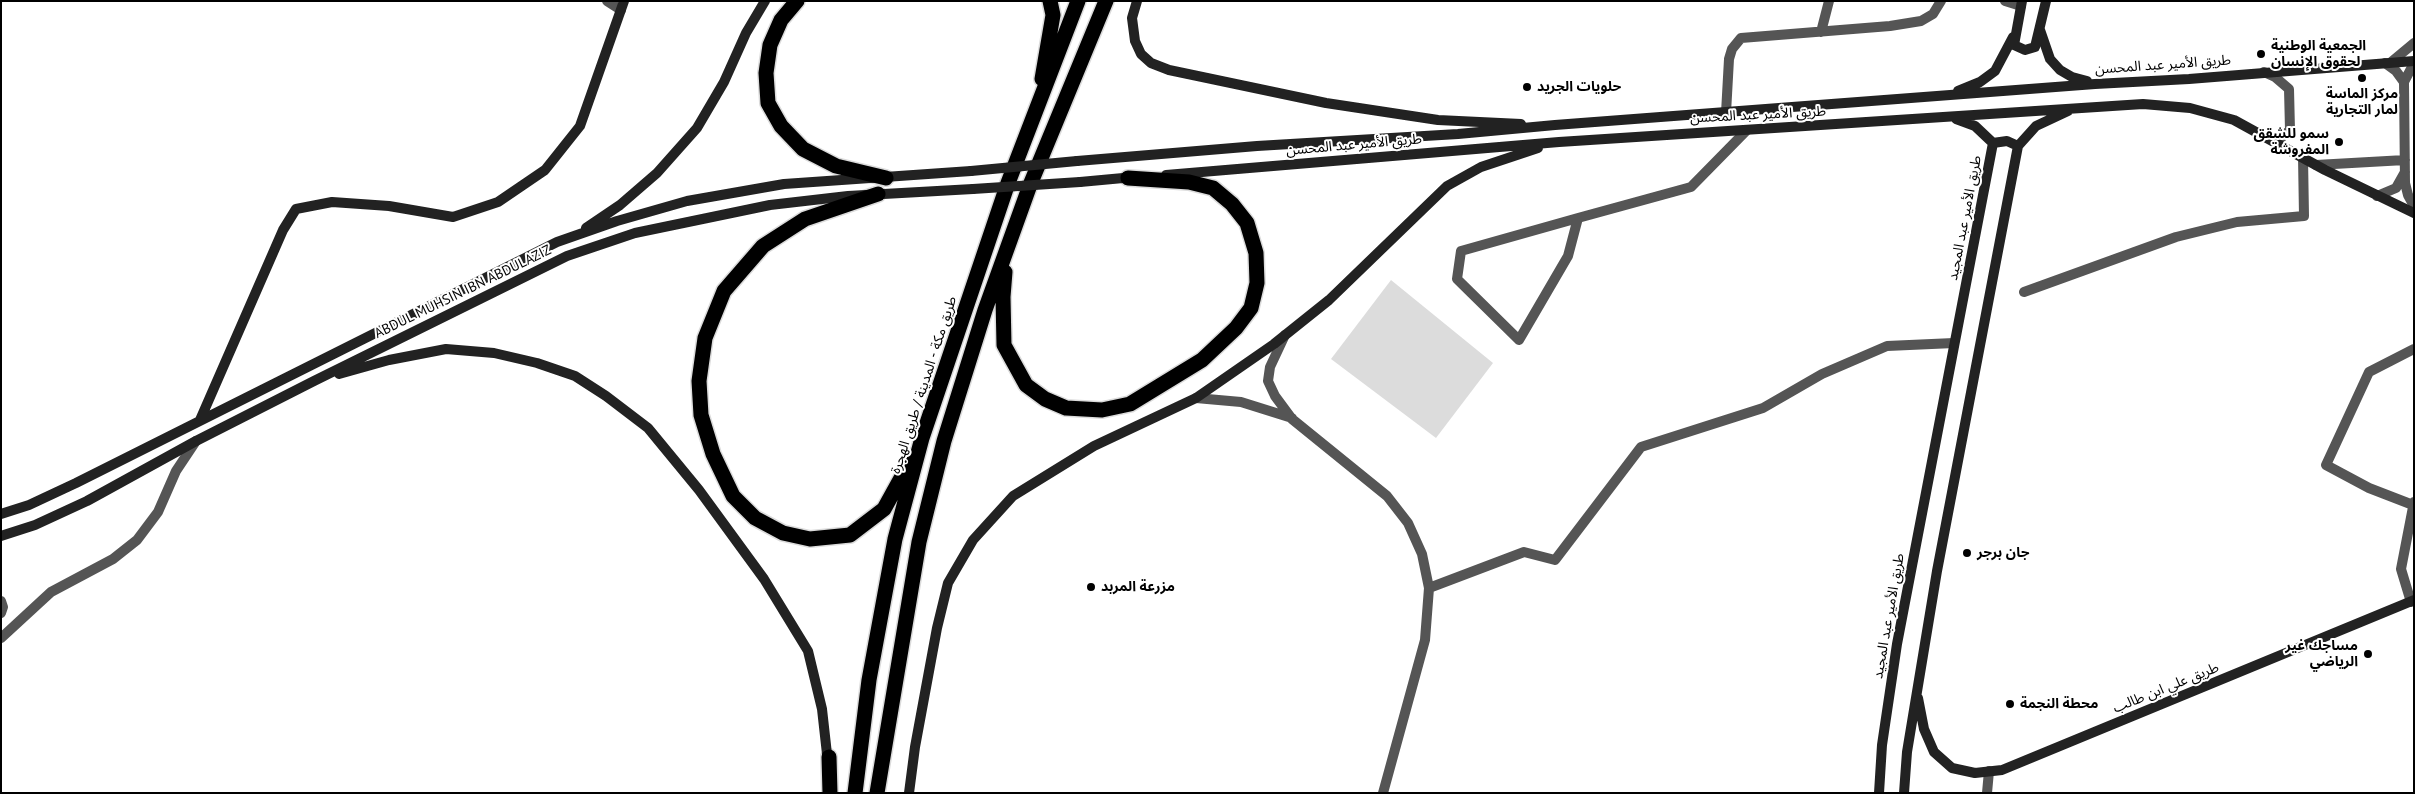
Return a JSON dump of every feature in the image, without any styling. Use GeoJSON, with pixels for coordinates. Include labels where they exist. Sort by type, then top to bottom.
{"type":"FeatureCollection","features":[{"type":"Feature","properties":{"kind":"highway"},"geometry":{"type":"LineString","coordinates":[[797,1],[781,20],[770,45],[766,73],[768,104],[781,126],[803,149],[836,166],[886,178]]}},
{"type":"Feature","properties":{"kind":"highway"},"geometry":{"type":"LineString","coordinates":[[1035,117],[1053,15],[1050,1]]}},
{"type":"Feature","properties":{"kind":"highway","name":"طريق مكة - المدينة / طريق الهجرة"},"geometry":{"type":"LineString","coordinates":[[855,793],[869,680],[895,539],[922,438],[1008,183],[1035,117],[1078,1]]}},
{"type":"Feature","properties":{"kind":"highway"},"geometry":{"type":"LineString","coordinates":[[877,793],[919,542],[944,441],[1006,251],[1030,185],[1106,1]]}},
{"type":"Feature","properties":{"kind":"highway"},"geometry":{"type":"LineString","coordinates":[[1006,251],[1003,298],[1004,345],[1026,385],[1045,398],[1066,408],[1102,410],[1130,404],[1202,360],[1236,328],[1251,308],[1257,283],[1256,253],[1247,223],[1232,204],[1213,188],[1189,182],[1128,178]]}},
{"type":"Feature","properties":{"kind":"highway"},"geometry":{"type":"LineString","coordinates":[[878,194],[805,219],[796,224],[763,246],[724,291],[705,338],[699,381],[701,415],[713,454],[733,496],[762,522],[783,533],[810,539],[850,534],[884,509],[922,438]]}},
{"type":"Feature","properties":{"kind":"highway"},"geometry":{"type":"LineString","coordinates":[[829,758],[830,793]]}},
{"type":"Feature","properties":{"kind":"main road"},"geometry":{"type":"LineString","coordinates":[[572,237],[620,205],[658,173],[697,128],[724,82],[746,33],[765,1]]}},
{"type":"Feature","properties":{"kind":"main road"},"geometry":{"type":"LineString","coordinates":[[1137,1],[1132,18],[1135,41],[1141,54],[1151,63],[1169,70],[1316,101],[1438,120],[1555,125]]}},
{"type":"Feature","properties":{"kind":"main road"},"geometry":{"type":"LineString","coordinates":[[2022,4],[2014,45],[2025,50],[2035,47],[2046,1]]}},
{"type":"Feature","properties":{"kind":"main road"},"geometry":{"type":"LineString","coordinates":[[200,420],[283,230],[296,209],[332,202],[389,206],[453,217],[498,202],[545,170],[580,126],[622,6]]}},
{"type":"Feature","properties":{"kind":"main road"},"geometry":{"type":"LineString","coordinates":[[1950,94],[1980,82],[1995,71],[2018,24]]}},
{"type":"Feature","properties":{"kind":"main road"},"geometry":{"type":"LineString","coordinates":[[2040,30],[2050,59],[2060,70],[2072,77],[2096,84]]}},
{"type":"Feature","properties":{"kind":"main road","name":"طريق الأمير عبد المحسن"},"geometry":{"type":"LineString","coordinates":[[971,171],[1257,146],[1500,131],[1950,94],[2414,62]]}},
{"type":"Feature","properties":{"kind":"main road","name":"طريق الأمير عبد المحسن"},"geometry":{"type":"LineString","coordinates":[[974,189],[1080,182],[1559,142],[2143,104],[2190,108],[2234,120],[2316,165],[2414,213]]}},
{"type":"Feature","properties":{"kind":"main road"},"geometry":{"type":"LineString","coordinates":[[1904,793],[1907,752],[1916,689],[2018,146],[2036,126],[2074,108]]}},
{"type":"Feature","properties":{"kind":"main road"},"geometry":{"type":"LineString","coordinates":[[1952,117],[1975,126],[1993,143]]}},
{"type":"Feature","properties":{"kind":"main road","name":"طريق الأمير عبد المجيد"},"geometry":{"type":"LineString","coordinates":[[1879,793],[1882,745],[1897,644],[1993,143],[2007,141],[2018,146]]}},
{"type":"Feature","properties":{"kind":"main road"},"geometry":{"type":"LineString","coordinates":[[909,793],[915,747],[948,583],[973,540],[1014,496],[1094,446],[1196,398],[1285,335],[1329,300],[1398,231],[1447,186],[1481,167],[1559,142]]}},
{"type":"Feature","properties":{"kind":"main road","name":"ABDUL MUHSIN IBN ABDULAZIZ"},"geometry":{"type":"LineString","coordinates":[[1,514],[29,505],[557,242],[617,221],[687,201],[784,184],[971,171]]}},
{"type":"Feature","properties":{"kind":"main road","name":"ABDUL MUHSIN IBN ABDULAZIZ"},"geometry":{"type":"LineString","coordinates":[[1,536],[35,525],[86,501],[314,380],[567,256],[635,233],[770,206],[878,194],[974,189]]}},
{"type":"Feature","properties":{"kind":"main road"},"geometry":{"type":"LineString","coordinates":[[314,380],[389,360],[446,349],[494,353],[538,363],[575,376],[606,396],[648,428],[698,490],[764,579],[808,651],[822,709],[829,758],[826,793]]}},
{"type":"Feature","properties":{"kind":"main road","name":"طريق علي ابن طالب"},"geometry":{"type":"LineString","coordinates":[[1916,689],[1924,729],[1934,752],[1952,768],[1975,773],[2002,770],[2412,601]]}},
{"type":"Feature","properties":{"kind":"street"},"geometry":{"type":"LineString","coordinates":[[607,1],[622,6]]}},
{"type":"Feature","properties":{"kind":"street"},"geometry":{"type":"LineString","coordinates":[[1821,32],[1829,1]]}},
{"type":"Feature","properties":{"kind":"street"},"geometry":{"type":"LineString","coordinates":[[1726,113],[1729,59],[1741,38],[1821,32],[1921,21],[1934,14],[1941,1]]}},
{"type":"Feature","properties":{"kind":"street"},"geometry":{"type":"LineString","coordinates":[[2006,1],[2022,4]]}},
{"type":"Feature","properties":{"kind":"street"},"geometry":{"type":"LineString","coordinates":[[2404,82],[2387,63],[2414,43]]}},
{"type":"Feature","properties":{"kind":"street"},"geometry":{"type":"LineString","coordinates":[[2414,62],[2404,82],[2405,171],[2408,195],[2414,206]]}},
{"type":"Feature","properties":{"kind":"street"},"geometry":{"type":"LineString","coordinates":[[2262,72],[2275,77],[2289,89],[2290,130],[2282,137],[2273,141]]}},
{"type":"Feature","properties":{"kind":"street"},"geometry":{"type":"LineString","coordinates":[[1578,218],[1568,256],[1519,340],[1458,278],[1461,251],[1578,218],[1691,187],[1747,130]]}},
{"type":"Feature","properties":{"kind":"street"},"geometry":{"type":"LineString","coordinates":[[2024,292],[2176,237],[2237,222],[2304,216],[2303,158]]}},
{"type":"Feature","properties":{"kind":"street"},"geometry":{"type":"LineString","coordinates":[[2316,165],[2405,160]]}},
{"type":"Feature","properties":{"kind":"street"},"geometry":{"type":"LineString","coordinates":[[2377,196],[2396,188],[2405,171]]}},
{"type":"Feature","properties":{"kind":"street"},"geometry":{"type":"LineString","coordinates":[[1285,335],[1270,367],[1268,381],[1292,419],[1387,496],[1412,531],[1422,554],[1429,588],[1425,640],[1383,793]]}},
{"type":"Feature","properties":{"kind":"street"},"geometry":{"type":"LineString","coordinates":[[1429,588],[1524,552],[1555,560],[1641,447],[1763,408],[1822,374],[1887,346],[1954,343]]}},
{"type":"Feature","properties":{"kind":"street"},"geometry":{"type":"LineString","coordinates":[[2412,601],[2400,569],[2414,504],[2369,488],[2326,465],[2370,372],[2414,349]]}},
{"type":"Feature","properties":{"kind":"street"},"geometry":{"type":"LineString","coordinates":[[1196,398],[1240,402],[1292,419]]}},
{"type":"Feature","properties":{"kind":"street"},"geometry":{"type":"LineString","coordinates":[[1,638],[51,592],[113,559],[137,540],[158,512],[176,471],[196,441]]}},
{"type":"Feature","properties":{"kind":"street"},"geometry":{"type":"LineString","coordinates":[[1,601],[3,607],[1,613]]}},
{"type":"Feature","properties":{"kind":"street"},"geometry":{"type":"LineString","coordinates":[[1987,793],[1988,771]]}},
{"type":"Feature","properties":{"kind":"shaded area"},"geometry":{"type":"Polygon","coordinates":[[[1391,280],[1493,363],[1436,438],[1331,359],[1391,280]]]}},
{"type":"Feature","properties":{"kind":"place","name":"الجمعية الوطنية لحقوق الإنسان"},"geometry":{"type":"Point","coordinates":[2261,54]}},
{"type":"Feature","properties":{"kind":"place","name":"مركز الماسة لمار التجارية"},"geometry":{"type":"Point","coordinates":[2362,78]}},
{"type":"Feature","properties":{"kind":"place","name":"حلويات الجريد"},"geometry":{"type":"Point","coordinates":[1527,87]}},
{"type":"Feature","properties":{"kind":"place","name":"سمو للشقق المفروشة"},"geometry":{"type":"Point","coordinates":[2339,142]}},
{"type":"Feature","properties":{"kind":"place","name":"جان برجر"},"geometry":{"type":"Point","coordinates":[1967,553]}},
{"type":"Feature","properties":{"kind":"place","name":"مزرعة المربد"},"geometry":{"type":"Point","coordinates":[1091,587]}},
{"type":"Feature","properties":{"kind":"place","name":"مساجك غير الرياضي"},"geometry":{"type":"Point","coordinates":[2368,654]}},
{"type":"Feature","properties":{"kind":"place","name":"محطة النجمة"},"geometry":{"type":"Point","coordinates":[2010,704]}}]}
